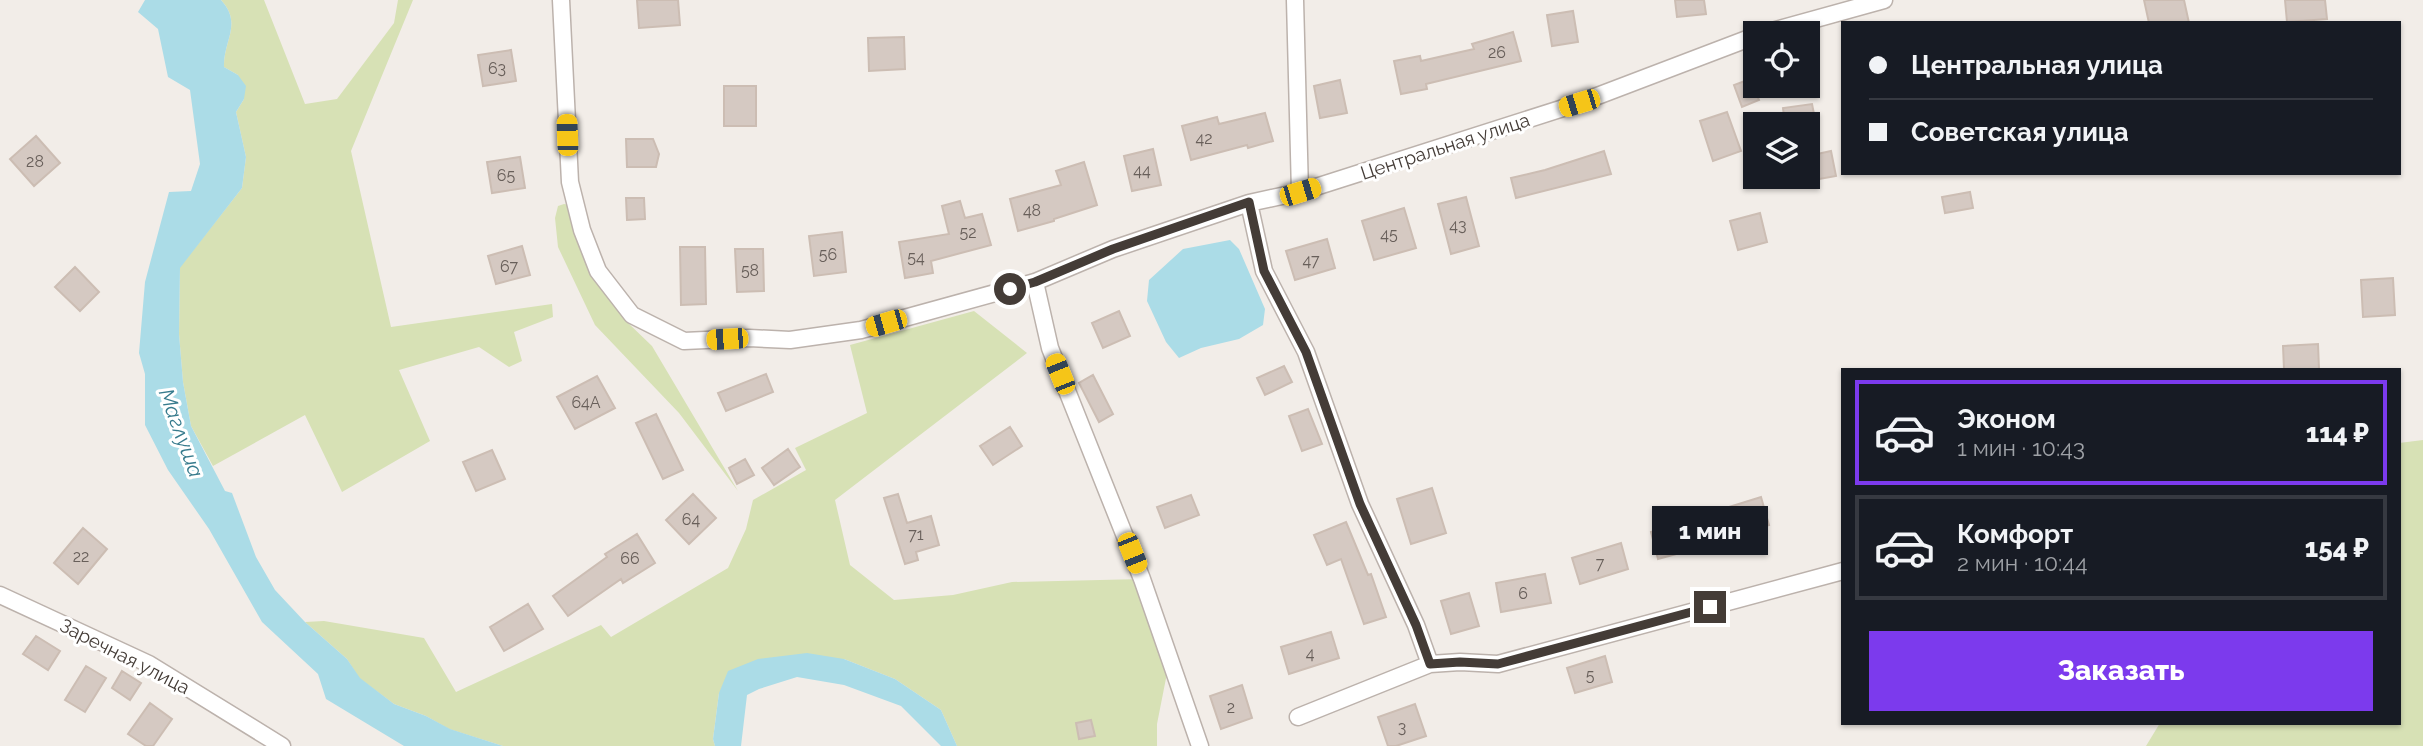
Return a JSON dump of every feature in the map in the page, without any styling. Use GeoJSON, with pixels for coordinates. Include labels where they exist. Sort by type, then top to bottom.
{"type":"FeatureCollection","features":[{"type":"Feature","properties":{"kind":"street","name":"Центральная улица"},"geometry":{"type":"LineString","coordinates":[[561,0],[570,182],[582,230],[598,271],[632,315],[684,341],[749,338],[790,340],[861,330],[1035,282],[1113,249],[1249,202],[1300,192],[1579,103],[1743,41]]}},
{"type":"Feature","properties":{"kind":"street"},"geometry":{"type":"LineString","coordinates":[[1295,0],[1300,192]]}},
{"type":"Feature","properties":{"kind":"street"},"geometry":{"type":"LineString","coordinates":[[1808,21],[1884,0]]}},
{"type":"Feature","properties":{"kind":"street"},"geometry":{"type":"LineString","coordinates":[[1249,202],[1264,271],[1306,352],[1360,504],[1416,625],[1430,664]]}},
{"type":"Feature","properties":{"kind":"street"},"geometry":{"type":"LineString","coordinates":[[1035,282],[1050,348],[1142,579],[1200,746]]}},
{"type":"Feature","properties":{"kind":"street"},"geometry":{"type":"LineString","coordinates":[[1298,717],[1430,664],[1498,664],[1841,572]]}},
{"type":"Feature","properties":{"kind":"street","name":"Заречная улица"},"geometry":{"type":"LineString","coordinates":[[0,594],[149,664],[282,746]]}},
{"type":"Feature","properties":{"kind":"green space"},"geometry":{"type":"Polygon","coordinates":[[[221,0],[264,0],[305,104],[337,99],[394,23],[398,0],[413,0],[351,151],[391,327],[552,304],[553,317],[514,332],[522,361],[509,367],[479,347],[399,370],[430,441],[342,492],[305,415],[213,466],[191,426],[183,382],[179,334],[180,267],[242,188],[246,157],[236,112],[244,99],[238,75],[224,67],[231,17],[221,0]]]}},
{"type":"Feature","properties":{"kind":"green space"},"geometry":{"type":"Polygon","coordinates":[[[570,205],[590,273],[626,321],[652,346],[738,491],[679,413],[595,325],[558,247],[555,218],[558,206],[570,205]]]}},
{"type":"Feature","properties":{"kind":"green space"},"geometry":{"type":"Polygon","coordinates":[[[974,311],[1027,353],[835,500],[850,565],[894,600],[953,595],[1012,582],[1142,579],[1170,658],[1157,724],[1157,746],[957,746],[941,710],[895,679],[844,659],[719,693],[713,739],[715,746],[503,746],[449,729],[426,716],[394,704],[359,678],[347,659],[305,622],[324,621],[424,638],[456,692],[601,625],[611,637],[728,568],[746,529],[753,500],[806,470],[795,448],[867,413],[850,345],[974,311]]]}},
{"type":"Feature","properties":{"kind":"green space"},"geometry":{"type":"Polygon","coordinates":[[[2423,440],[2423,746],[2146,746],[2159,725],[2401,725],[2401,443],[2423,440]]]}},
{"type":"Feature","properties":{"kind":"water","name":"Маглуша"},"geometry":{"type":"Polygon","coordinates":[[[145,0],[221,0],[231,17],[224,67],[238,75],[246,86],[244,99],[236,112],[246,157],[242,188],[180,268],[179,334],[183,382],[191,426],[225,491],[232,493],[256,557],[275,590],[305,622],[347,659],[360,678],[394,704],[450,729],[503,746],[404,746],[326,699],[318,674],[262,622],[209,529],[168,470],[145,425],[145,374],[139,353],[145,282],[169,192],[191,191],[200,164],[190,90],[168,77],[158,29],[138,12],[145,0]]]}},
{"type":"Feature","properties":{"kind":"water"},"geometry":{"type":"Polygon","coordinates":[[[1230,240],[1239,249],[1265,309],[1263,325],[1239,339],[1201,348],[1179,358],[1166,342],[1147,301],[1149,280],[1183,249],[1230,240]]]}},
{"type":"Feature","properties":{"kind":"water"},"geometry":{"type":"Polygon","coordinates":[[[807,653],[844,659],[895,679],[941,710],[957,746],[941,746],[901,706],[844,685],[797,677],[747,695],[741,746],[715,746],[713,739],[719,693],[728,671],[758,659],[807,653]]]}},
{"type":"Feature","properties":{"kind":"building"},"geometry":{"type":"Polygon","coordinates":[[[637,0],[678,0],[680,25],[639,28],[637,0]]]}},
{"type":"Feature","properties":{"kind":"building"},"geometry":{"type":"Polygon","coordinates":[[[1675,0],[1704,0],[1706,14],[1677,17],[1675,0]]]}},
{"type":"Feature","properties":{"kind":"building"},"geometry":{"type":"Polygon","coordinates":[[[2144,0],[2184,0],[2189,21],[2149,21],[2144,0]]]}},
{"type":"Feature","properties":{"kind":"building"},"geometry":{"type":"Polygon","coordinates":[[[2285,0],[2325,0],[2327,19],[2287,21],[2285,0]]]}},
{"type":"Feature","properties":{"kind":"building"},"geometry":{"type":"Polygon","coordinates":[[[1573,11],[1578,42],[1552,46],[1547,15],[1573,11]]]}},
{"type":"Feature","properties":{"kind":"building"},"geometry":{"type":"Polygon","coordinates":[[[1513,32],[1521,61],[1426,84],[1427,89],[1401,94],[1394,61],[1420,56],[1421,61],[1474,49],[1472,44],[1513,32]]]}},
{"type":"Feature","properties":{"kind":"building"},"geometry":{"type":"Polygon","coordinates":[[[904,37],[905,69],[869,71],[868,38],[904,37]]]}},
{"type":"Feature","properties":{"kind":"building"},"geometry":{"type":"Polygon","coordinates":[[[511,50],[516,81],[483,86],[478,55],[511,50]]]}},
{"type":"Feature","properties":{"kind":"building"},"geometry":{"type":"Polygon","coordinates":[[[1340,80],[1347,113],[1320,118],[1314,86],[1340,80]]]}},
{"type":"Feature","properties":{"kind":"building"},"geometry":{"type":"Polygon","coordinates":[[[1743,82],[1743,98],[1759,100],[1742,107],[1734,85],[1743,82]]]}},
{"type":"Feature","properties":{"kind":"building"},"geometry":{"type":"Polygon","coordinates":[[[724,86],[756,86],[756,126],[724,126],[724,86]]]}},
{"type":"Feature","properties":{"kind":"building"},"geometry":{"type":"Polygon","coordinates":[[[1812,104],[1814,112],[1784,112],[1783,108],[1812,104]]]}},
{"type":"Feature","properties":{"kind":"building"},"geometry":{"type":"Polygon","coordinates":[[[1727,112],[1741,151],[1713,161],[1700,121],[1727,112]]]}},
{"type":"Feature","properties":{"kind":"building"},"geometry":{"type":"Polygon","coordinates":[[[1265,113],[1273,141],[1191,160],[1182,126],[1217,117],[1219,124],[1265,113]]]}},
{"type":"Feature","properties":{"kind":"building"},"geometry":{"type":"Polygon","coordinates":[[[36,136],[60,163],[34,186],[10,159],[36,136]]]}},
{"type":"Feature","properties":{"kind":"building"},"geometry":{"type":"Polygon","coordinates":[[[626,139],[653,139],[659,154],[656,167],[627,167],[626,139]]]}},
{"type":"Feature","properties":{"kind":"building"},"geometry":{"type":"Polygon","coordinates":[[[1153,149],[1161,185],[1132,191],[1124,156],[1153,149]]]}},
{"type":"Feature","properties":{"kind":"building"},"geometry":{"type":"Polygon","coordinates":[[[1604,151],[1611,174],[1516,198],[1511,178],[1604,151]]]}},
{"type":"Feature","properties":{"kind":"building"},"geometry":{"type":"Polygon","coordinates":[[[1831,151],[1836,176],[1820,179],[1820,153],[1831,151]]]}},
{"type":"Feature","properties":{"kind":"building"},"geometry":{"type":"Polygon","coordinates":[[[520,157],[525,188],[492,193],[487,162],[520,157]]]}},
{"type":"Feature","properties":{"kind":"building"},"geometry":{"type":"Polygon","coordinates":[[[1084,162],[1097,205],[1018,231],[1010,199],[1061,185],[1056,171],[1084,162]]]}},
{"type":"Feature","properties":{"kind":"building"},"geometry":{"type":"Polygon","coordinates":[[[1970,192],[1973,208],[1945,213],[1942,197],[1970,192]]]}},
{"type":"Feature","properties":{"kind":"building"},"geometry":{"type":"Polygon","coordinates":[[[1466,197],[1479,246],[1451,254],[1438,204],[1466,197]]]}},
{"type":"Feature","properties":{"kind":"building"},"geometry":{"type":"Polygon","coordinates":[[[626,198],[644,198],[645,219],[627,220],[626,198]]]}},
{"type":"Feature","properties":{"kind":"building"},"geometry":{"type":"Polygon","coordinates":[[[960,201],[965,218],[982,214],[991,245],[931,261],[933,273],[905,278],[899,242],[949,234],[942,206],[960,201]]]}},
{"type":"Feature","properties":{"kind":"building"},"geometry":{"type":"Polygon","coordinates":[[[1404,208],[1416,248],[1374,260],[1362,221],[1404,208]]]}},
{"type":"Feature","properties":{"kind":"building"},"geometry":{"type":"Polygon","coordinates":[[[1760,213],[1767,242],[1738,250],[1730,221],[1760,213]]]}},
{"type":"Feature","properties":{"kind":"building"},"geometry":{"type":"Polygon","coordinates":[[[842,232],[846,272],[814,276],[809,236],[842,232]]]}},
{"type":"Feature","properties":{"kind":"building"},"geometry":{"type":"Polygon","coordinates":[[[1327,239],[1335,268],[1295,280],[1286,251],[1327,239]]]}},
{"type":"Feature","properties":{"kind":"building"},"geometry":{"type":"Polygon","coordinates":[[[522,246],[530,275],[496,284],[488,256],[522,246]]]}},
{"type":"Feature","properties":{"kind":"building"},"geometry":{"type":"Polygon","coordinates":[[[680,247],[705,247],[706,304],[681,305],[680,247]]]}},
{"type":"Feature","properties":{"kind":"building"},"geometry":{"type":"Polygon","coordinates":[[[735,249],[763,249],[764,291],[737,292],[735,249]]]}},
{"type":"Feature","properties":{"kind":"building"},"geometry":{"type":"Polygon","coordinates":[[[75,267],[99,292],[80,311],[55,287],[75,267]]]}},
{"type":"Feature","properties":{"kind":"building"},"geometry":{"type":"Polygon","coordinates":[[[2393,278],[2395,315],[2363,317],[2361,280],[2393,278]]]}},
{"type":"Feature","properties":{"kind":"building"},"geometry":{"type":"Polygon","coordinates":[[[1119,311],[1130,336],[1103,348],[1092,323],[1119,311]]]}},
{"type":"Feature","properties":{"kind":"building"},"geometry":{"type":"Polygon","coordinates":[[[2318,344],[2319,368],[2284,368],[2283,346],[2318,344]]]}},
{"type":"Feature","properties":{"kind":"building"},"geometry":{"type":"Polygon","coordinates":[[[1284,366],[1292,382],[1265,395],[1257,378],[1284,366]]]}},
{"type":"Feature","properties":{"kind":"building"},"geometry":{"type":"Polygon","coordinates":[[[766,374],[773,392],[726,411],[718,393],[766,374]]]}},
{"type":"Feature","properties":{"kind":"building"},"geometry":{"type":"Polygon","coordinates":[[[1093,375],[1113,414],[1099,422],[1079,383],[1093,375]]]}},
{"type":"Feature","properties":{"kind":"building"},"geometry":{"type":"Polygon","coordinates":[[[597,376],[615,408],[575,429],[557,397],[597,376]]]}},
{"type":"Feature","properties":{"kind":"building"},"geometry":{"type":"Polygon","coordinates":[[[1308,409],[1322,444],[1302,451],[1289,416],[1308,409]]]}},
{"type":"Feature","properties":{"kind":"building"},"geometry":{"type":"Polygon","coordinates":[[[656,414],[683,470],[663,479],[636,423],[656,414]]]}},
{"type":"Feature","properties":{"kind":"building"},"geometry":{"type":"Polygon","coordinates":[[[1010,427],[1022,446],[993,465],[980,446],[1010,427]]]}},
{"type":"Feature","properties":{"kind":"building"},"geometry":{"type":"Polygon","coordinates":[[[788,449],[800,467],[774,485],[762,468],[788,449]]]}},
{"type":"Feature","properties":{"kind":"building"},"geometry":{"type":"Polygon","coordinates":[[[492,450],[505,479],[476,491],[463,462],[492,450]]]}},
{"type":"Feature","properties":{"kind":"building"},"geometry":{"type":"Polygon","coordinates":[[[745,459],[754,475],[737,484],[729,468],[745,459]]]}},
{"type":"Feature","properties":{"kind":"building"},"geometry":{"type":"Polygon","coordinates":[[[1432,488],[1446,533],[1411,544],[1397,499],[1432,488]]]}},
{"type":"Feature","properties":{"kind":"building"},"geometry":{"type":"Polygon","coordinates":[[[693,494],[716,518],[689,544],[666,520],[693,494]]]}},
{"type":"Feature","properties":{"kind":"building"},"geometry":{"type":"Polygon","coordinates":[[[898,494],[907,523],[931,516],[939,545],[916,552],[918,560],[905,564],[884,498],[898,494]]]}},
{"type":"Feature","properties":{"kind":"building"},"geometry":{"type":"Polygon","coordinates":[[[1191,495],[1199,515],[1165,528],[1157,507],[1191,495]]]}},
{"type":"Feature","properties":{"kind":"building"},"geometry":{"type":"Polygon","coordinates":[[[1761,497],[1769,525],[1734,535],[1726,508],[1761,497]]]}},
{"type":"Feature","properties":{"kind":"building"},"geometry":{"type":"Polygon","coordinates":[[[1346,522],[1368,575],[1371,574],[1386,617],[1364,624],[1341,559],[1327,565],[1314,535],[1346,522]]]}},
{"type":"Feature","properties":{"kind":"building"},"geometry":{"type":"Polygon","coordinates":[[[1683,523],[1691,550],[1658,559],[1651,532],[1683,523]]]}},
{"type":"Feature","properties":{"kind":"building"},"geometry":{"type":"Polygon","coordinates":[[[83,528],[107,549],[78,584],[54,563],[83,528]]]}},
{"type":"Feature","properties":{"kind":"building"},"geometry":{"type":"Polygon","coordinates":[[[637,534],[655,563],[623,583],[621,579],[568,616],[553,596],[607,557],[605,554],[637,534]]]}},
{"type":"Feature","properties":{"kind":"building"},"geometry":{"type":"Polygon","coordinates":[[[1621,543],[1628,569],[1580,584],[1572,558],[1621,543]]]}},
{"type":"Feature","properties":{"kind":"building"},"geometry":{"type":"Polygon","coordinates":[[[1545,574],[1551,603],[1501,612],[1496,583],[1545,574]]]}},
{"type":"Feature","properties":{"kind":"building"},"geometry":{"type":"Polygon","coordinates":[[[1469,593],[1479,626],[1451,634],[1441,601],[1469,593]]]}},
{"type":"Feature","properties":{"kind":"building"},"geometry":{"type":"Polygon","coordinates":[[[528,604],[543,629],[504,651],[490,627],[528,604]]]}},
{"type":"Feature","properties":{"kind":"building"},"geometry":{"type":"Polygon","coordinates":[[[1331,632],[1339,658],[1289,674],[1281,647],[1331,632]]]}},
{"type":"Feature","properties":{"kind":"building"},"geometry":{"type":"Polygon","coordinates":[[[36,636],[60,651],[48,670],[23,654],[36,636]]]}},
{"type":"Feature","properties":{"kind":"building"},"geometry":{"type":"Polygon","coordinates":[[[1605,656],[1612,682],[1575,693],[1567,668],[1605,656]]]}},
{"type":"Feature","properties":{"kind":"building"},"geometry":{"type":"Polygon","coordinates":[[[86,666],[106,678],[85,712],[65,700],[86,666]]]}},
{"type":"Feature","properties":{"kind":"building"},"geometry":{"type":"Polygon","coordinates":[[[122,671],[141,683],[130,700],[112,688],[122,671]]]}},
{"type":"Feature","properties":{"kind":"building"},"geometry":{"type":"Polygon","coordinates":[[[1242,685],[1252,718],[1221,729],[1210,696],[1242,685]]]}},
{"type":"Feature","properties":{"kind":"building"},"geometry":{"type":"Polygon","coordinates":[[[150,703],[172,719],[153,746],[146,746],[128,734],[150,703]]]}},
{"type":"Feature","properties":{"kind":"building"},"geometry":{"type":"Polygon","coordinates":[[[1415,704],[1426,736],[1388,746],[1378,717],[1415,704]]]}},
{"type":"Feature","properties":{"kind":"building"},"geometry":{"type":"Polygon","coordinates":[[[1091,720],[1095,736],[1079,739],[1076,723],[1091,720]]]}},
{"type":"Feature","properties":{"kind":"route"},"geometry":{"type":"LineString","coordinates":[[1010,289],[1035,282],[1113,249],[1249,202],[1264,271],[1306,352],[1360,504],[1416,625],[1430,664],[1498,664],[1710,607]]}}]}
